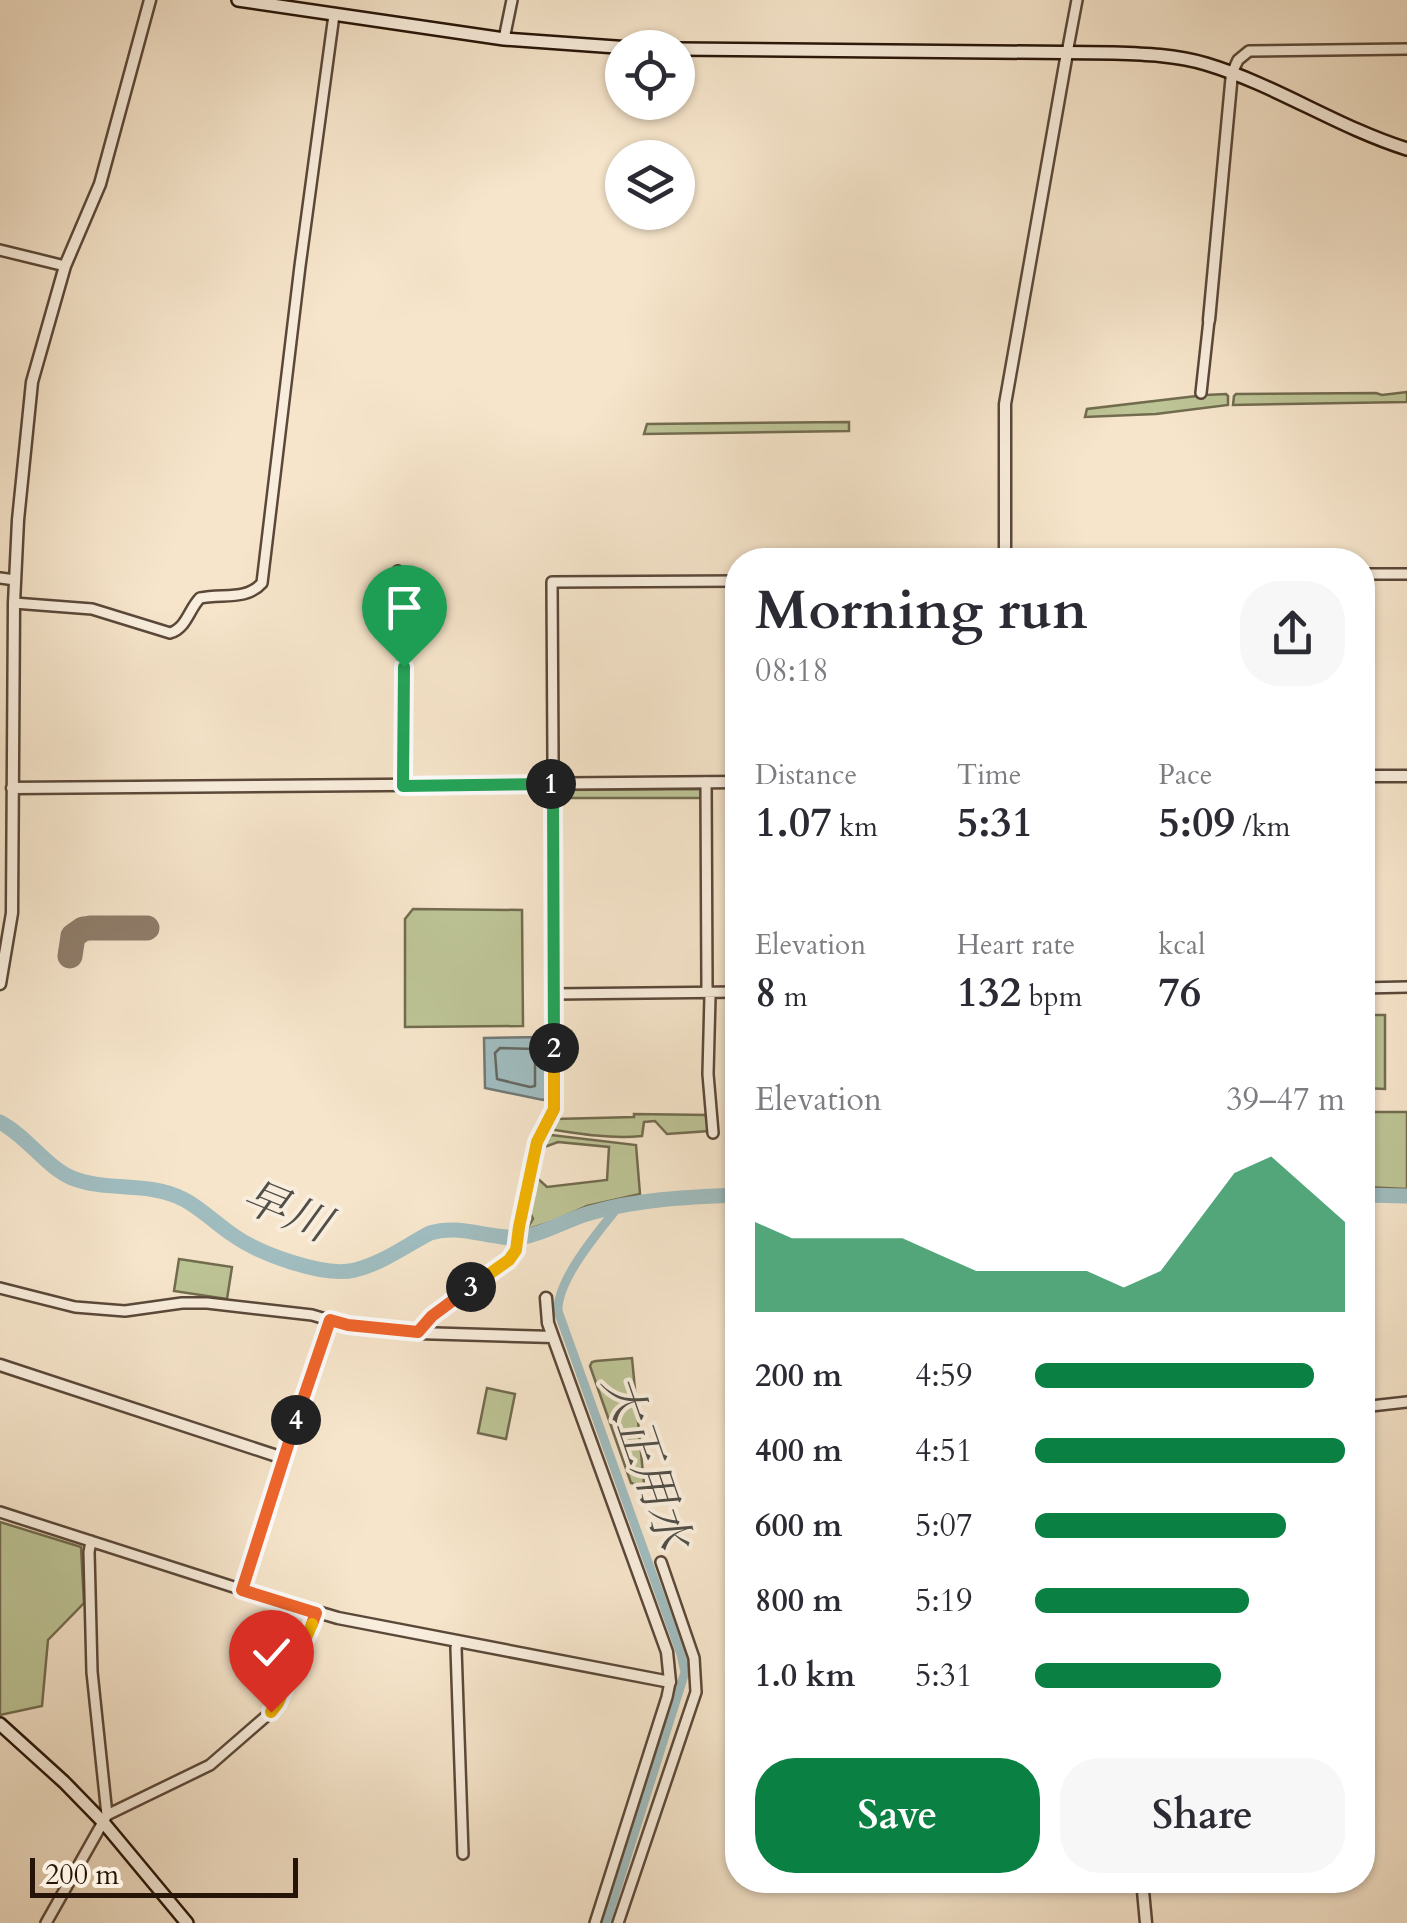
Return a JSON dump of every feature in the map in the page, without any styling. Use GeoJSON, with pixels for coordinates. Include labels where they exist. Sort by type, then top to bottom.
{"type":"FeatureCollection","features":[{"type":"Feature","properties":{"kind":"main road"},"geometry":{"type":"LineString","coordinates":[[238,0],[504,39],[605,46]]}},
{"type":"Feature","properties":{"kind":"main road"},"geometry":{"type":"LineString","coordinates":[[695,49],[1150,55],[1203,63],[1232,73],[1359,132],[1407,149]]}},
{"type":"Feature","properties":{"kind":"main road"},"geometry":{"type":"LineString","coordinates":[[0,1724],[105,1818],[187,1923]]}},
{"type":"Feature","properties":{"kind":"street"},"geometry":{"type":"LineString","coordinates":[[0,984],[12,912],[14,603],[32,382],[65,266],[100,184],[150,0]]}},
{"type":"Feature","properties":{"kind":"street"},"geometry":{"type":"LineString","coordinates":[[504,39],[512,0]]}},
{"type":"Feature","properties":{"kind":"street"},"geometry":{"type":"LineString","coordinates":[[1005,548],[1005,404],[1078,0]]}},
{"type":"Feature","properties":{"kind":"street"},"geometry":{"type":"LineString","coordinates":[[14,603],[92,609],[170,633],[183,626],[200,598],[247,594],[262,583],[334,15]]}},
{"type":"Feature","properties":{"kind":"street"},"geometry":{"type":"LineString","coordinates":[[1201,392],[1232,73],[1238,60],[1249,51],[1407,49]]}},
{"type":"Feature","properties":{"kind":"street"},"geometry":{"type":"LineString","coordinates":[[0,250],[65,266]]}},
{"type":"Feature","properties":{"kind":"street"},"geometry":{"type":"LineString","coordinates":[[398,570],[404,667],[403,786]]}},
{"type":"Feature","properties":{"kind":"street"},"geometry":{"type":"LineString","coordinates":[[1375,574],[1407,574]]}},
{"type":"Feature","properties":{"kind":"street"},"geometry":{"type":"LineString","coordinates":[[0,578],[15,580]]}},
{"type":"Feature","properties":{"kind":"street"},"geometry":{"type":"LineString","coordinates":[[418,1332],[432,1316],[509,1260],[516,1250],[537,1142],[554,1109],[552,582],[725,580]]}},
{"type":"Feature","properties":{"kind":"street"},"geometry":{"type":"LineString","coordinates":[[1375,776],[1407,776]]}},
{"type":"Feature","properties":{"kind":"street"},"geometry":{"type":"LineString","coordinates":[[706,782],[708,1074],[713,1134]]}},
{"type":"Feature","properties":{"kind":"street"},"geometry":{"type":"LineString","coordinates":[[12,788],[725,782]]}},
{"type":"Feature","properties":{"kind":"street"},"geometry":{"type":"LineString","coordinates":[[1375,988],[1407,987]]}},
{"type":"Feature","properties":{"kind":"street"},"geometry":{"type":"LineString","coordinates":[[554,994],[725,992]]}},
{"type":"Feature","properties":{"kind":"street"},"geometry":{"type":"LineString","coordinates":[[0,1288],[75,1308],[125,1310],[207,1303],[312,1314],[348,1325],[418,1332],[554,1336]]}},
{"type":"Feature","properties":{"kind":"street"},"geometry":{"type":"LineString","coordinates":[[546,1298],[547,1318],[666,1652],[670,1682],[595,1923]]}},
{"type":"Feature","properties":{"kind":"street"},"geometry":{"type":"LineString","coordinates":[[242,1590],[330,1320]]}},
{"type":"Feature","properties":{"kind":"street"},"geometry":{"type":"LineString","coordinates":[[0,1365],[284,1458]]}},
{"type":"Feature","properties":{"kind":"street"},"geometry":{"type":"LineString","coordinates":[[1375,1406],[1407,1402]]}},
{"type":"Feature","properties":{"kind":"street"},"geometry":{"type":"LineString","coordinates":[[0,1512],[316,1613],[670,1682]]}},
{"type":"Feature","properties":{"kind":"street"},"geometry":{"type":"LineString","coordinates":[[46,1923],[105,1818],[91,1658],[90,1542]]}},
{"type":"Feature","properties":{"kind":"street"},"geometry":{"type":"LineString","coordinates":[[618,1923],[696,1692],[694,1658],[661,1562]]}},
{"type":"Feature","properties":{"kind":"street"},"geometry":{"type":"LineString","coordinates":[[105,1818],[198,1772],[261,1722],[278,1703],[316,1613]]}},
{"type":"Feature","properties":{"kind":"street"},"geometry":{"type":"LineString","coordinates":[[458,1641],[463,1854]]}},
{"type":"Feature","properties":{"kind":"street"},"geometry":{"type":"LineString","coordinates":[[1143,1893],[1146,1923]]}},
{"type":"Feature","properties":{"kind":"green space"},"geometry":{"type":"Polygon","coordinates":[[[1407,392],[1407,402],[1233,405],[1236,394],[1407,392]]]}},
{"type":"Feature","properties":{"kind":"green space"},"geometry":{"type":"Polygon","coordinates":[[[1226,394],[1228,405],[1085,417],[1087,409],[1226,394]]]}},
{"type":"Feature","properties":{"kind":"green space"},"geometry":{"type":"Polygon","coordinates":[[[849,422],[849,431],[644,434],[647,424],[849,422]]]}},
{"type":"Feature","properties":{"kind":"green space"},"geometry":{"type":"Polygon","coordinates":[[[704,789],[704,798],[557,798],[557,790],[704,789]]]}},
{"type":"Feature","properties":{"kind":"green space"},"geometry":{"type":"Polygon","coordinates":[[[413,909],[522,910],[523,1026],[405,1027],[405,919],[413,909]]]}},
{"type":"Feature","properties":{"kind":"green space"},"geometry":{"type":"Polygon","coordinates":[[[1375,1015],[1385,1015],[1385,1089],[1375,1089],[1375,1015]]]}},
{"type":"Feature","properties":{"kind":"green space"},"geometry":{"type":"Polygon","coordinates":[[[1375,1112],[1407,1112],[1407,1189],[1375,1188],[1375,1112]]]}},
{"type":"Feature","properties":{"kind":"green space"},"geometry":{"type":"Polygon","coordinates":[[[708,1115],[709,1131],[667,1134],[655,1121],[644,1122],[642,1136],[549,1129],[555,1119],[708,1115]]]}},
{"type":"Feature","properties":{"kind":"green space"},"geometry":{"type":"Polygon","coordinates":[[[551,1135],[636,1145],[640,1194],[587,1206],[526,1230],[533,1219],[530,1212],[536,1177],[547,1187],[607,1180],[609,1147],[558,1142],[542,1148],[551,1135]]]}},
{"type":"Feature","properties":{"kind":"green space"},"geometry":{"type":"Polygon","coordinates":[[[179,1259],[232,1267],[227,1299],[174,1291],[179,1259]]]}},
{"type":"Feature","properties":{"kind":"green space"},"geometry":{"type":"Polygon","coordinates":[[[632,1358],[644,1484],[637,1485],[631,1483],[590,1366],[596,1361],[632,1358]]]}},
{"type":"Feature","properties":{"kind":"green space"},"geometry":{"type":"Polygon","coordinates":[[[487,1388],[515,1394],[506,1439],[478,1433],[487,1388]]]}},
{"type":"Feature","properties":{"kind":"green space"},"geometry":{"type":"Polygon","coordinates":[[[0,1522],[81,1547],[84,1603],[48,1640],[42,1706],[0,1715],[0,1522]]]}},
{"type":"Feature","properties":{"kind":"water"},"geometry":{"type":"Polygon","coordinates":[[[546,1037],[546,1098],[485,1088],[484,1038],[546,1037]]]}},
{"type":"Feature","properties":{"kind":"waterway","name":"早川"},"geometry":{"type":"LineString","coordinates":[[0,1122],[72,1178],[170,1194],[258,1249],[309,1267],[342,1272],[365,1267],[442,1230],[523,1237],[608,1208],[725,1196]]}},
{"type":"Feature","properties":{"kind":"waterway","name":"早川"},"geometry":{"type":"LineString","coordinates":[[1375,1195],[1407,1196]]}},
{"type":"Feature","properties":{"kind":"waterway","name":"大正用水"},"geometry":{"type":"LineString","coordinates":[[606,1923],[685,1672],[558,1311],[571,1271],[618,1207]]}},
{"type":"Feature","properties":{"kind":"taxiway"},"geometry":{"type":"LineString","coordinates":[[70,956],[73,936],[83,929],[147,928]]}},
{"type":"Feature","properties":{"kind":"route"},"geometry":{"type":"LineString","coordinates":[[271,1712],[316,1613],[242,1590],[330,1320],[418,1332],[432,1316],[509,1260],[516,1250],[537,1142],[554,1109],[553,784],[403,786],[404,667]]}}]}
